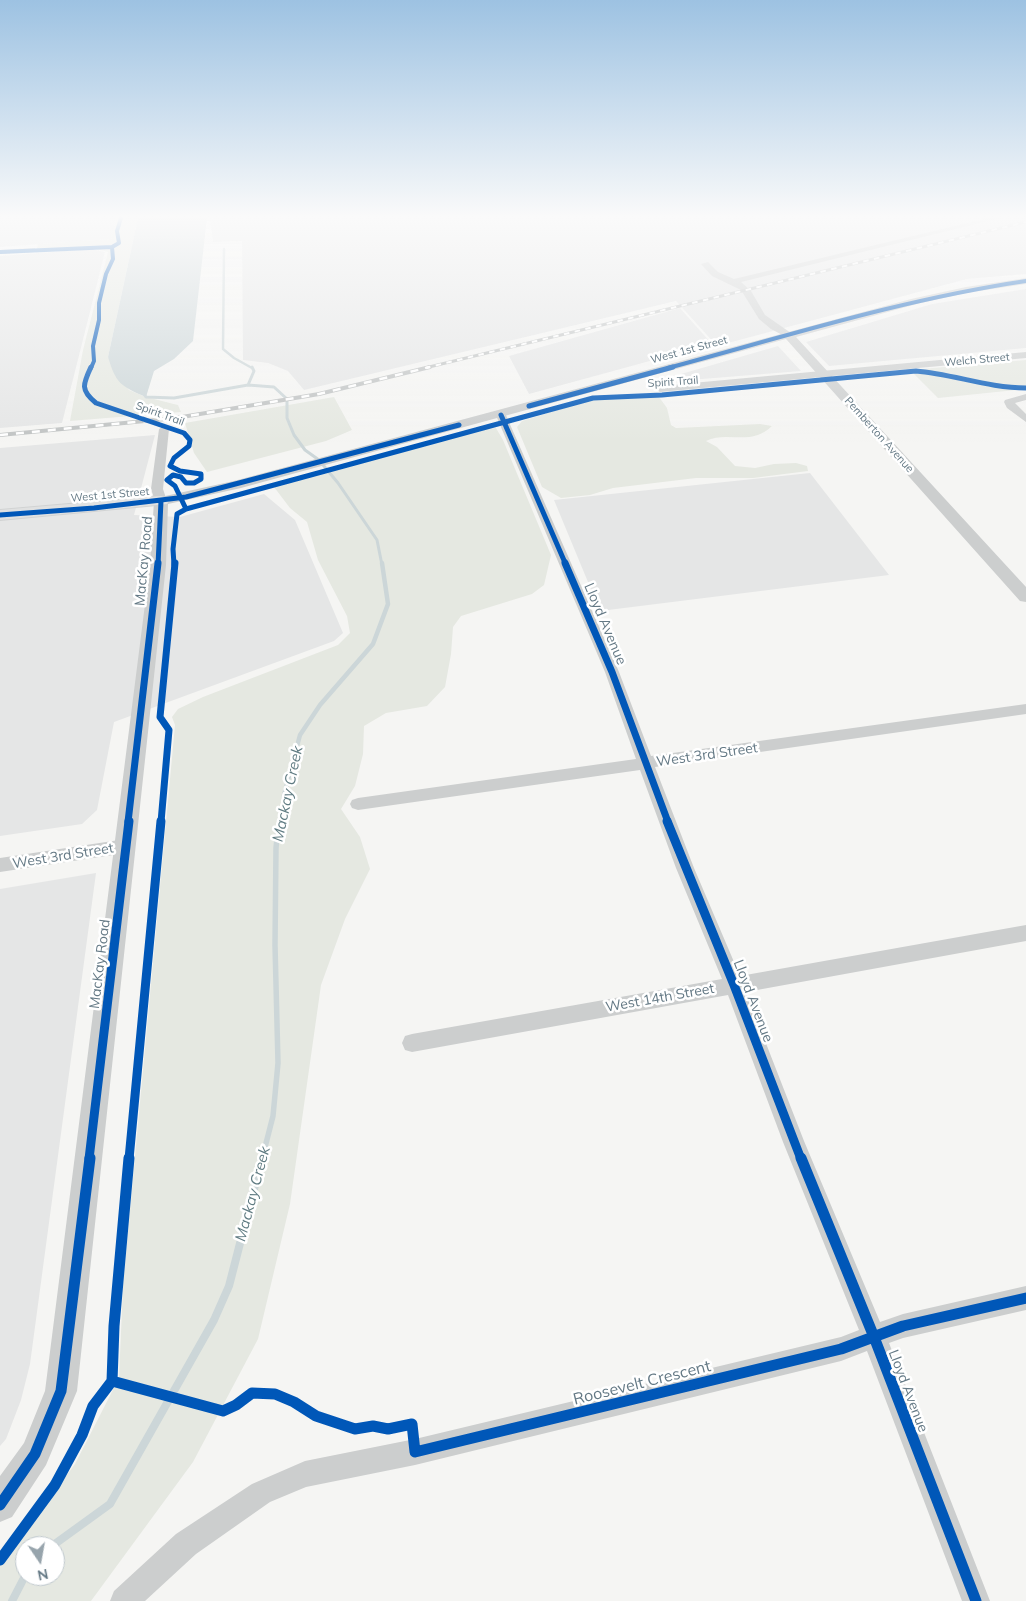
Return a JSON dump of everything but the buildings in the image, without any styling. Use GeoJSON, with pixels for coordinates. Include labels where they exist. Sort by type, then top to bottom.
{"type":"FeatureCollection","features":[{"type":"Feature","properties":{"kind":"main road","name":"West 1st Street"},"geometry":{"type":"LineString","coordinates":[[0,516],[161,501]]}},
{"type":"Feature","properties":{"kind":"street","name":"Pemberton Avenue"},"geometry":{"type":"LineString","coordinates":[[749,293],[756,309],[772,326],[788,335],[1026,597]]}},
{"type":"Feature","properties":{"kind":"street","name":"West 1st Street"},"geometry":{"type":"LineString","coordinates":[[161,501],[236,485],[928,297],[951,293]]}},
{"type":"Feature","properties":{"kind":"street","name":"Welch Street"},"geometry":{"type":"LineString","coordinates":[[660,389],[1026,355]]}},
{"type":"Feature","properties":{"kind":"street"},"geometry":{"type":"LineString","coordinates":[[1026,397],[1009,402],[1026,419]]}},
{"type":"Feature","properties":{"kind":"street","name":"Lloyd Avenue"},"geometry":{"type":"LineString","coordinates":[[500,413],[612,672],[685,868],[734,985],[794,1142],[874,1337],[976,1601]]}},
{"type":"Feature","properties":{"kind":"street","name":"MacKay Road"},"geometry":{"type":"LineString","coordinates":[[0,1505],[35,1454],[61,1391],[158,565],[161,501],[158,488],[164,429]]}},
{"type":"Feature","properties":{"kind":"street","name":"West 3rd Street"},"geometry":{"type":"LineString","coordinates":[[358,804],[1026,709]]}},
{"type":"Feature","properties":{"kind":"street","name":"West 3rd Street"},"geometry":{"type":"LineString","coordinates":[[0,865],[126,846]]}},
{"type":"Feature","properties":{"kind":"street","name":"West 14th Street"},"geometry":{"type":"LineString","coordinates":[[412,1043],[1026,933]]}},
{"type":"Feature","properties":{"kind":"street"},"geometry":{"type":"LineString","coordinates":[[874,1337],[904,1326],[1026,1298]]}},
{"type":"Feature","properties":{"kind":"street","name":"Roosevelt Crescent"},"geometry":{"type":"LineString","coordinates":[[124,1601],[186,1544],[261,1493],[305,1474],[437,1446],[841,1349],[874,1337]]}},
{"type":"Feature","properties":{"kind":"shaded area"},"geometry":{"type":"Polygon","coordinates":[[[0,293],[95,293],[62,423],[0,428],[0,293]]]}},
{"type":"Feature","properties":{"kind":"shaded area"},"geometry":{"type":"Polygon","coordinates":[[[98,293],[122,293],[108,357],[129,390],[146,397],[178,405],[181,412],[70,421],[83,350],[98,293]]]}},
{"type":"Feature","properties":{"kind":"shaded area"},"geometry":{"type":"Polygon","coordinates":[[[122,293],[198,293],[193,341],[174,359],[154,371],[146,397],[120,383],[108,357],[122,293]]]}},
{"type":"Feature","properties":{"kind":"shaded area"},"geometry":{"type":"Polygon","coordinates":[[[242,293],[916,293],[717,346],[676,301],[304,390],[288,371],[268,363],[243,360],[242,293]]]}},
{"type":"Feature","properties":{"kind":"shaded area"},"geometry":{"type":"Polygon","coordinates":[[[1003,293],[1026,293],[1026,348],[829,366],[806,342],[932,304],[1003,293]]]}},
{"type":"Feature","properties":{"kind":"shaded area"},"geometry":{"type":"Polygon","coordinates":[[[680,308],[712,344],[529,394],[509,356],[680,308]]]}},
{"type":"Feature","properties":{"kind":"shaded area"},"geometry":{"type":"Polygon","coordinates":[[[778,346],[801,371],[690,380],[681,374],[778,346]]]}},
{"type":"Feature","properties":{"kind":"shaded area"},"geometry":{"type":"Polygon","coordinates":[[[1026,360],[1026,389],[938,398],[910,370],[1026,360]]]}},
{"type":"Feature","properties":{"kind":"shaded area"},"geometry":{"type":"Polygon","coordinates":[[[334,397],[352,430],[326,441],[207,472],[194,453],[185,423],[334,397]]]}},
{"type":"Feature","properties":{"kind":"shaded area"},"geometry":{"type":"Polygon","coordinates":[[[659,397],[667,408],[671,425],[676,428],[760,424],[772,426],[756,436],[722,437],[706,441],[717,447],[735,466],[755,468],[774,464],[796,463],[807,466],[808,471],[753,478],[696,478],[613,488],[590,495],[561,498],[542,487],[517,427],[522,421],[590,400],[659,397]]]}},
{"type":"Feature","properties":{"kind":"shaded area"},"geometry":{"type":"Polygon","coordinates":[[[496,428],[503,440],[551,555],[544,585],[532,594],[461,616],[453,627],[451,654],[445,687],[427,706],[386,713],[364,726],[363,754],[355,786],[341,809],[360,837],[370,869],[345,919],[321,985],[290,1204],[258,1339],[193,1462],[91,1601],[0,1601],[0,1564],[15,1544],[15,1586],[65,1586],[65,1536],[21,1536],[75,1464],[119,1378],[123,1286],[175,725],[172,717],[178,709],[203,697],[338,645],[350,633],[347,616],[318,560],[307,522],[290,508],[274,487],[485,429],[496,428]]]}},
{"type":"Feature","properties":{"kind":"shaded area"},"geometry":{"type":"Polygon","coordinates":[[[155,435],[134,515],[180,517],[264,494],[295,520],[343,633],[334,641],[114,722],[97,810],[82,824],[0,836],[0,448],[155,435]]]}},
{"type":"Feature","properties":{"kind":"shaded area"},"geometry":{"type":"Polygon","coordinates":[[[810,473],[889,575],[600,611],[554,500],[810,473]]]}},
{"type":"Feature","properties":{"kind":"shaded area"},"geometry":{"type":"Polygon","coordinates":[[[96,873],[30,1364],[21,1400],[6,1439],[0,1446],[0,889],[96,873]]]}},
{"type":"Feature","properties":{"kind":"waterway"},"geometry":{"type":"LineString","coordinates":[[224,293],[223,349],[252,368]]}},
{"type":"Feature","properties":{"kind":"waterway"},"geometry":{"type":"LineString","coordinates":[[248,385],[254,371],[252,367]]}},
{"type":"Feature","properties":{"kind":"waterway","name":"Mackay Creek"},"geometry":{"type":"LineString","coordinates":[[142,391],[146,397],[174,398],[248,385]]}},
{"type":"Feature","properties":{"kind":"waterway","name":"Mackay Creek"},"geometry":{"type":"LineString","coordinates":[[248,385],[274,387],[287,399],[287,418],[294,435],[305,450],[319,460],[338,483],[377,540],[382,565]]}},
{"type":"Feature","properties":{"kind":"waterway","name":"Mackay Creek"},"geometry":{"type":"LineString","coordinates":[[281,822],[284,795],[300,735],[320,705],[373,644],[388,604],[382,563]]}},
{"type":"Feature","properties":{"kind":"waterway","name":"Mackay Creek"},"geometry":{"type":"LineString","coordinates":[[262,1159],[273,1116],[278,1063],[275,945],[276,848],[281,821]]}},
{"type":"Feature","properties":{"kind":"waterway","name":"Mackay Creek"},"geometry":{"type":"LineString","coordinates":[[65,1537],[110,1504],[214,1320],[229,1286],[262,1158]]}},
{"type":"Feature","properties":{"kind":"waterway","name":"Mackay Creek"},"geometry":{"type":"LineString","coordinates":[[12,1601],[20,1586]]}},
{"type":"Feature","properties":{"kind":"railway"},"geometry":{"type":"LineString","coordinates":[[425,368],[735,293]]}},
{"type":"Feature","properties":{"kind":"railway"},"geometry":{"type":"LineString","coordinates":[[0,435],[176,418],[319,394],[430,367]]}},
{"type":"Feature","properties":{"kind":"cycle path","name":"Spirit Trail"},"geometry":{"type":"LineString","coordinates":[[101,293],[99,303],[99,320],[93,346],[94,361],[85,380],[84,390],[87,396],[96,403],[184,433],[190,440],[189,446],[174,458],[170,466],[180,471],[201,474],[201,479],[194,483],[186,483],[181,477],[173,475],[167,480],[175,486],[186,509],[593,398],[662,395],[916,371],[944,374],[984,384],[1026,388]]}},
{"type":"Feature","properties":{"kind":"cycle path","name":"Spirit Trail"},"geometry":{"type":"LineString","coordinates":[[529,406],[915,301],[953,293]]}},
{"type":"Feature","properties":{"kind":"cycle path"},"geometry":{"type":"LineString","coordinates":[[501,415],[612,672],[685,868],[734,985],[794,1142],[874,1337],[976,1601]]}},
{"type":"Feature","properties":{"kind":"cycle path"},"geometry":{"type":"LineString","coordinates":[[0,515],[94,508],[186,497],[459,425]]}},
{"type":"Feature","properties":{"kind":"cycle path"},"geometry":{"type":"LineString","coordinates":[[0,1505],[35,1454],[61,1391],[158,565],[161,501]]}},
{"type":"Feature","properties":{"kind":"cycle path"},"geometry":{"type":"LineString","coordinates":[[0,1560],[55,1485],[82,1435],[93,1406],[112,1381],[114,1326],[169,730],[160,717],[175,558],[173,549],[177,514],[186,509]]}},
{"type":"Feature","properties":{"kind":"cycle path"},"geometry":{"type":"LineString","coordinates":[[112,1381],[223,1411],[236,1405],[252,1393],[275,1394],[294,1402],[316,1416],[355,1429],[373,1426],[388,1429],[412,1424],[415,1452],[841,1349],[903,1326],[1026,1298]]}}]}
